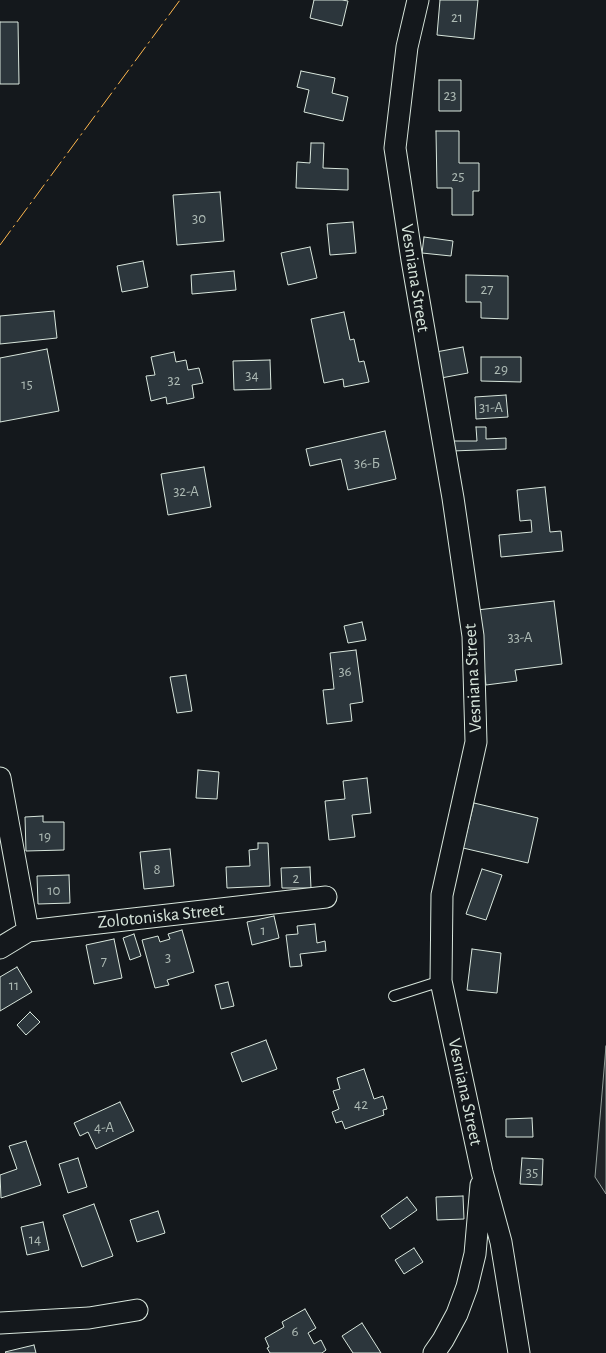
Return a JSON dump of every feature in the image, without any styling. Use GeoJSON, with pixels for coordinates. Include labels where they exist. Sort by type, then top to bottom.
{"type":"FeatureCollection","features":[{"type":"Feature","properties":{"kind":"street","name":"Vesniana Street"},"geometry":{"type":"LineString","coordinates":[[418,0],[407,47],[395,148],[412,260],[453,498],[473,636],[476,742],[442,895],[441,981],[482,1172],[501,1242],[519,1353]]}},
{"type":"Feature","properties":{"kind":"street"},"geometry":{"type":"LineString","coordinates":[[0,778],[28,931]]}},
{"type":"Feature","properties":{"kind":"street","name":"Zolotoniska Street"},"geometry":{"type":"LineString","coordinates":[[0,948],[28,931],[326,897]]}},
{"type":"Feature","properties":{"kind":"street"},"geometry":{"type":"LineString","coordinates":[[434,1353],[457,1314],[467,1287],[475,1254],[482,1172]]}},
{"type":"Feature","properties":{"kind":"street"},"geometry":{"type":"LineString","coordinates":[[0,1323],[89,1318],[137,1310]]}},
{"type":"Feature","properties":{"kind":"lane"},"geometry":{"type":"LineString","coordinates":[[394,996],[441,981]]}},
{"type":"Feature","properties":{"kind":"shaded area"},"geometry":{"type":"Polygon","coordinates":[[[606,1046],[606,1194],[595,1177],[606,1046]]]}},
{"type":"Feature","properties":{"kind":"building"},"geometry":{"type":"Polygon","coordinates":[[[314,0],[348,1],[342,26],[310,18],[314,0]]]}},
{"type":"Feature","properties":{"kind":"building"},"geometry":{"type":"Polygon","coordinates":[[[440,0],[478,0],[474,39],[437,35],[440,0]]]}},
{"type":"Feature","properties":{"kind":"building"},"geometry":{"type":"Polygon","coordinates":[[[0,22],[18,22],[19,84],[0,84],[0,22]]]}},
{"type":"Feature","properties":{"kind":"building"},"geometry":{"type":"Polygon","coordinates":[[[301,71],[335,78],[332,93],[348,97],[343,121],[304,112],[309,90],[297,87],[301,71]]]}},
{"type":"Feature","properties":{"kind":"building"},"geometry":{"type":"Polygon","coordinates":[[[439,80],[461,80],[461,111],[439,111],[439,80]]]}},
{"type":"Feature","properties":{"kind":"building"},"geometry":{"type":"Polygon","coordinates":[[[436,131],[459,131],[459,163],[479,163],[479,191],[473,191],[473,215],[452,215],[452,188],[437,188],[436,131]]]}},
{"type":"Feature","properties":{"kind":"building"},"geometry":{"type":"Polygon","coordinates":[[[311,143],[324,143],[323,168],[348,169],[348,190],[296,188],[297,162],[310,163],[311,143]]]}},
{"type":"Feature","properties":{"kind":"building"},"geometry":{"type":"Polygon","coordinates":[[[220,192],[224,241],[177,245],[173,195],[220,192]]]}},
{"type":"Feature","properties":{"kind":"building"},"geometry":{"type":"Polygon","coordinates":[[[353,222],[356,253],[330,255],[327,224],[353,222]]]}},
{"type":"Feature","properties":{"kind":"building"},"geometry":{"type":"Polygon","coordinates":[[[424,237],[453,241],[451,256],[422,253],[424,237]]]}},
{"type":"Feature","properties":{"kind":"building"},"geometry":{"type":"Polygon","coordinates":[[[310,247],[317,278],[288,285],[281,253],[310,247]]]}},
{"type":"Feature","properties":{"kind":"building"},"geometry":{"type":"Polygon","coordinates":[[[143,261],[148,287],[122,292],[117,266],[143,261]]]}},
{"type":"Feature","properties":{"kind":"building"},"geometry":{"type":"Polygon","coordinates":[[[234,271],[236,290],[192,294],[191,275],[234,271]]]}},
{"type":"Feature","properties":{"kind":"building"},"geometry":{"type":"Polygon","coordinates":[[[466,275],[508,276],[508,319],[481,318],[481,302],[466,302],[466,275]]]}},
{"type":"Feature","properties":{"kind":"building"},"geometry":{"type":"Polygon","coordinates":[[[54,311],[57,338],[0,344],[0,316],[54,311]]]}},
{"type":"Feature","properties":{"kind":"building"},"geometry":{"type":"Polygon","coordinates":[[[344,312],[350,340],[354,339],[359,362],[364,361],[369,382],[344,387],[343,379],[324,383],[311,319],[344,312]]]}},
{"type":"Feature","properties":{"kind":"building"},"geometry":{"type":"Polygon","coordinates":[[[463,347],[468,373],[441,378],[436,352],[463,347]]]}},
{"type":"Feature","properties":{"kind":"building"},"geometry":{"type":"Polygon","coordinates":[[[47,349],[59,411],[0,422],[0,358],[47,349]]]}},
{"type":"Feature","properties":{"kind":"building"},"geometry":{"type":"Polygon","coordinates":[[[174,352],[176,362],[186,360],[188,370],[199,368],[203,383],[192,385],[194,398],[167,404],[166,397],[151,401],[146,376],[155,375],[151,357],[174,352]]]}},
{"type":"Feature","properties":{"kind":"building"},"geometry":{"type":"Polygon","coordinates":[[[481,357],[521,357],[521,382],[481,381],[481,357]]]}},
{"type":"Feature","properties":{"kind":"building"},"geometry":{"type":"Polygon","coordinates":[[[270,360],[271,389],[234,390],[233,361],[270,360]]]}},
{"type":"Feature","properties":{"kind":"building"},"geometry":{"type":"Polygon","coordinates":[[[506,395],[508,417],[476,419],[475,397],[506,395]]]}},
{"type":"Feature","properties":{"kind":"building"},"geometry":{"type":"Polygon","coordinates":[[[476,427],[486,427],[486,439],[506,438],[506,449],[452,451],[452,441],[477,441],[476,427]]]}},
{"type":"Feature","properties":{"kind":"building"},"geometry":{"type":"Polygon","coordinates":[[[385,431],[396,479],[348,490],[341,459],[310,466],[306,449],[385,431]]]}},
{"type":"Feature","properties":{"kind":"building"},"geometry":{"type":"Polygon","coordinates":[[[204,467],[211,507],[168,515],[161,474],[204,467]]]}},
{"type":"Feature","properties":{"kind":"building"},"geometry":{"type":"Polygon","coordinates":[[[545,487],[550,532],[561,531],[563,551],[501,557],[499,535],[532,532],[531,520],[520,521],[517,490],[545,487]]]}},
{"type":"Feature","properties":{"kind":"building"},"geometry":{"type":"Polygon","coordinates":[[[554,601],[562,664],[515,670],[517,681],[486,685],[477,610],[554,601]]]}},
{"type":"Feature","properties":{"kind":"building"},"geometry":{"type":"Polygon","coordinates":[[[362,622],[366,640],[348,643],[344,626],[362,622]]]}},
{"type":"Feature","properties":{"kind":"building"},"geometry":{"type":"Polygon","coordinates":[[[356,650],[363,702],[350,704],[352,721],[327,724],[323,690],[334,689],[330,653],[356,650]]]}},
{"type":"Feature","properties":{"kind":"building"},"geometry":{"type":"Polygon","coordinates":[[[186,675],[192,711],[177,713],[170,677],[186,675]]]}},
{"type":"Feature","properties":{"kind":"building"},"geometry":{"type":"Polygon","coordinates":[[[198,770],[219,772],[217,799],[196,798],[198,770]]]}},
{"type":"Feature","properties":{"kind":"building"},"geometry":{"type":"Polygon","coordinates":[[[367,778],[371,813],[352,815],[355,837],[329,840],[325,801],[345,799],[343,781],[367,778]]]}},
{"type":"Feature","properties":{"kind":"building"},"geometry":{"type":"Polygon","coordinates":[[[474,803],[538,818],[528,863],[463,848],[474,803]]]}},
{"type":"Feature","properties":{"kind":"building"},"geometry":{"type":"Polygon","coordinates":[[[43,816],[43,822],[64,822],[64,850],[26,851],[25,817],[43,816]]]}},
{"type":"Feature","properties":{"kind":"building"},"geometry":{"type":"Polygon","coordinates":[[[258,843],[268,843],[270,886],[227,888],[226,867],[250,866],[249,850],[258,849],[258,843]]]}},
{"type":"Feature","properties":{"kind":"building"},"geometry":{"type":"Polygon","coordinates":[[[170,849],[174,886],[144,889],[140,852],[170,849]]]}},
{"type":"Feature","properties":{"kind":"building"},"geometry":{"type":"Polygon","coordinates":[[[310,867],[311,888],[282,888],[281,868],[310,867]]]}},
{"type":"Feature","properties":{"kind":"building"},"geometry":{"type":"Polygon","coordinates":[[[482,869],[502,875],[486,920],[466,914],[482,869]]]}},
{"type":"Feature","properties":{"kind":"building"},"geometry":{"type":"Polygon","coordinates":[[[69,875],[70,903],[38,904],[37,876],[69,875]]]}},
{"type":"Feature","properties":{"kind":"building"},"geometry":{"type":"Polygon","coordinates":[[[274,916],[279,938],[252,945],[247,922],[274,916]]]}},
{"type":"Feature","properties":{"kind":"building"},"geometry":{"type":"Polygon","coordinates":[[[315,924],[317,943],[325,941],[326,951],[300,954],[302,966],[290,967],[286,935],[298,934],[297,926],[315,924]]]}},
{"type":"Feature","properties":{"kind":"building"},"geometry":{"type":"Polygon","coordinates":[[[182,930],[194,972],[167,980],[169,985],[155,988],[142,940],[158,936],[160,942],[170,939],[168,934],[182,930]]]}},
{"type":"Feature","properties":{"kind":"building"},"geometry":{"type":"Polygon","coordinates":[[[134,934],[141,956],[130,960],[123,938],[134,934]]]}},
{"type":"Feature","properties":{"kind":"building"},"geometry":{"type":"Polygon","coordinates":[[[114,939],[122,978],[94,984],[86,945],[114,939]]]}},
{"type":"Feature","properties":{"kind":"building"},"geometry":{"type":"Polygon","coordinates":[[[472,949],[501,953],[497,993],[467,990],[472,949]]]}},
{"type":"Feature","properties":{"kind":"building"},"geometry":{"type":"Polygon","coordinates":[[[17,967],[32,992],[0,1011],[0,977],[17,967]]]}},
{"type":"Feature","properties":{"kind":"building"},"geometry":{"type":"Polygon","coordinates":[[[228,982],[234,1006],[221,1009],[215,985],[228,982]]]}},
{"type":"Feature","properties":{"kind":"building"},"geometry":{"type":"Polygon","coordinates":[[[30,1012],[40,1022],[26,1035],[17,1025],[30,1012]]]}},
{"type":"Feature","properties":{"kind":"building"},"geometry":{"type":"Polygon","coordinates":[[[266,1040],[277,1069],[242,1082],[231,1053],[266,1040]]]}},
{"type":"Feature","properties":{"kind":"building"},"geometry":{"type":"Polygon","coordinates":[[[364,1069],[374,1099],[383,1096],[387,1109],[383,1110],[384,1115],[345,1129],[342,1121],[336,1123],[332,1112],[339,1109],[333,1091],[340,1089],[337,1078],[364,1069]]]}},
{"type":"Feature","properties":{"kind":"building"},"geometry":{"type":"Polygon","coordinates":[[[120,1102],[134,1131],[96,1149],[88,1132],[80,1136],[74,1123],[120,1102]]]}},
{"type":"Feature","properties":{"kind":"building"},"geometry":{"type":"Polygon","coordinates":[[[532,1118],[533,1137],[506,1137],[506,1119],[532,1118]]]}},
{"type":"Feature","properties":{"kind":"building"},"geometry":{"type":"Polygon","coordinates":[[[26,1141],[41,1185],[1,1198],[0,1175],[17,1169],[9,1146],[26,1141]]]}},
{"type":"Feature","properties":{"kind":"building"},"geometry":{"type":"Polygon","coordinates":[[[78,1158],[87,1187],[68,1193],[59,1164],[78,1158]]]}},
{"type":"Feature","properties":{"kind":"building"},"geometry":{"type":"Polygon","coordinates":[[[522,1158],[543,1159],[542,1185],[520,1184],[522,1158]]]}},
{"type":"Feature","properties":{"kind":"building"},"geometry":{"type":"Polygon","coordinates":[[[463,1196],[464,1219],[437,1220],[436,1197],[463,1196]]]}},
{"type":"Feature","properties":{"kind":"building"},"geometry":{"type":"Polygon","coordinates":[[[407,1197],[417,1210],[390,1229],[381,1216],[407,1197]]]}},
{"type":"Feature","properties":{"kind":"building"},"geometry":{"type":"Polygon","coordinates":[[[94,1204],[113,1256],[82,1267],[63,1215],[94,1204]]]}},
{"type":"Feature","properties":{"kind":"building"},"geometry":{"type":"Polygon","coordinates":[[[158,1211],[165,1233],[137,1242],[130,1220],[158,1211]]]}},
{"type":"Feature","properties":{"kind":"building"},"geometry":{"type":"Polygon","coordinates":[[[43,1222],[49,1250],[27,1255],[21,1227],[43,1222]]]}},
{"type":"Feature","properties":{"kind":"building"},"geometry":{"type":"Polygon","coordinates":[[[414,1248],[423,1262],[404,1274],[395,1260],[414,1248]]]}},
{"type":"Feature","properties":{"kind":"building"},"geometry":{"type":"Polygon","coordinates":[[[305,1309],[316,1328],[308,1333],[314,1344],[321,1340],[326,1350],[322,1353],[270,1353],[265,1338],[284,1327],[282,1322],[305,1309]]]}},
{"type":"Feature","properties":{"kind":"building"},"geometry":{"type":"Polygon","coordinates":[[[362,1323],[381,1353],[353,1353],[342,1336],[362,1323]]]}},
{"type":"Feature","properties":{"kind":"building"},"geometry":{"type":"Polygon","coordinates":[[[34,1345],[36,1353],[5,1352],[34,1345]]]}},
{"type":"Feature","properties":{"kind":"power"},"geometry":{"type":"LineString","coordinates":[[0,245],[180,0]]}}]}
